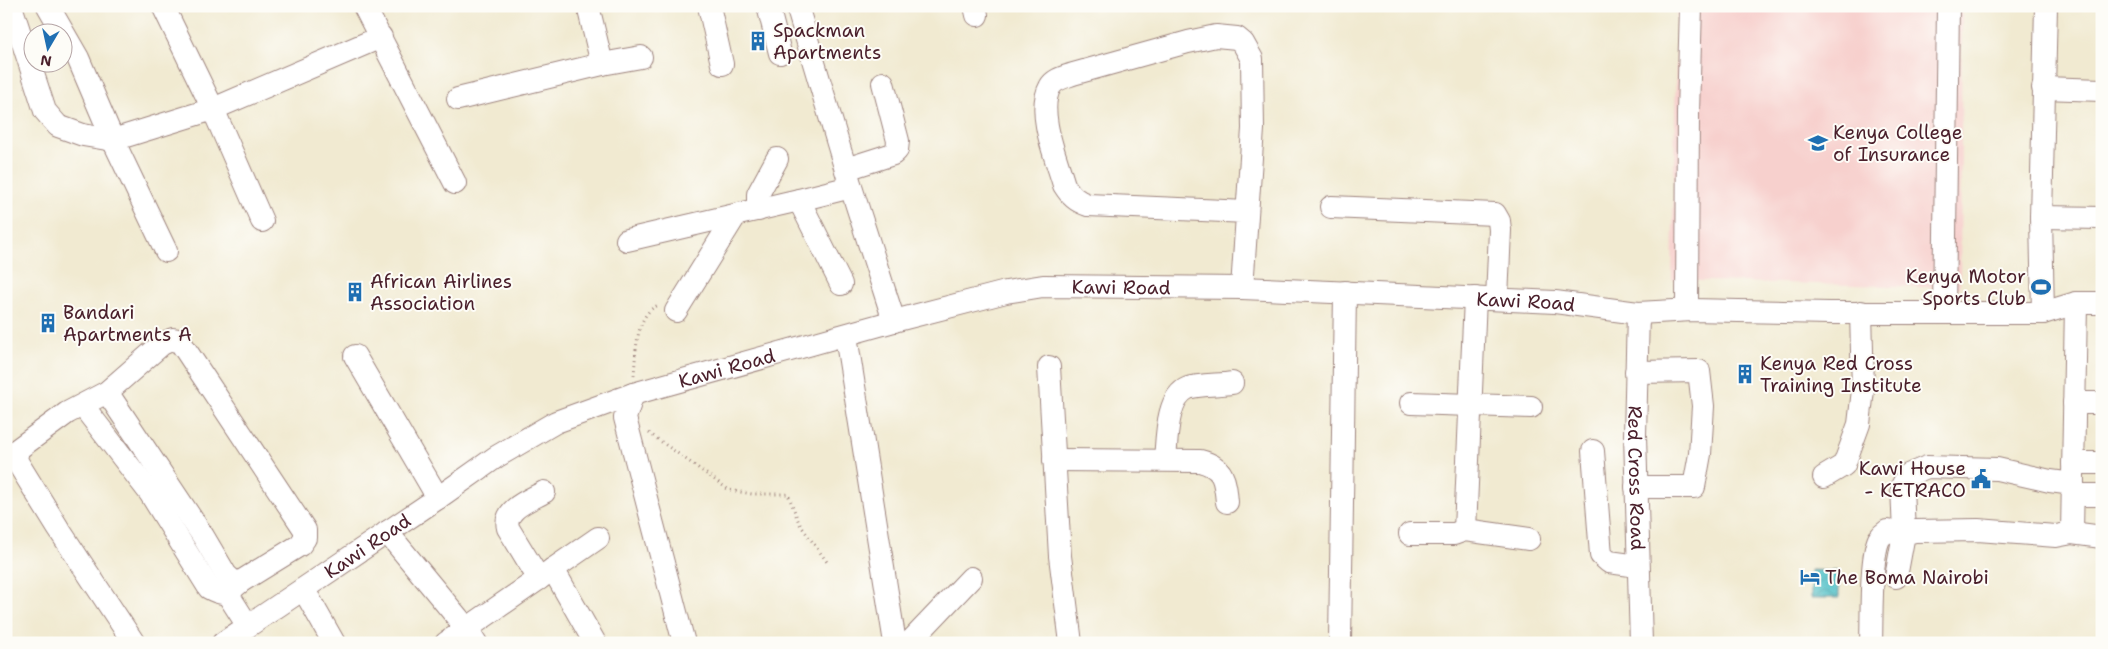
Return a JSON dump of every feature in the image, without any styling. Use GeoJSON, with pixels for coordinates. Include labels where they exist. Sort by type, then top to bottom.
{"type":"FeatureCollection","features":[{"type":"Feature","properties":{"kind":"street"},"geometry":{"type":"LineString","coordinates":[[10,6],[45,111],[58,126],[83,135],[113,140],[213,109],[381,37]]}},
{"type":"Feature","properties":{"kind":"street"},"geometry":{"type":"LineString","coordinates":[[48,6],[78,58],[113,140],[166,251]]}},
{"type":"Feature","properties":{"kind":"street"},"geometry":{"type":"LineString","coordinates":[[163,6],[213,109],[262,221]]}},
{"type":"Feature","properties":{"kind":"street"},"geometry":{"type":"LineString","coordinates":[[364,6],[455,183]]}},
{"type":"Feature","properties":{"kind":"street"},"geometry":{"type":"LineString","coordinates":[[588,6],[602,64]]}},
{"type":"Feature","properties":{"kind":"street"},"geometry":{"type":"LineString","coordinates":[[709,6],[722,64]]}},
{"type":"Feature","properties":{"kind":"street"},"geometry":{"type":"LineString","coordinates":[[768,6],[780,53]]}},
{"type":"Feature","properties":{"kind":"street"},"geometry":{"type":"LineString","coordinates":[[797,6],[894,321]]}},
{"type":"Feature","properties":{"kind":"street"},"geometry":{"type":"LineString","coordinates":[[1687,310],[1688,113],[1691,6]]}},
{"type":"Feature","properties":{"kind":"street"},"geometry":{"type":"LineString","coordinates":[[1944,312],[1948,6]]}},
{"type":"Feature","properties":{"kind":"street"},"geometry":{"type":"LineString","coordinates":[[2043,313],[2041,216],[2046,6]]}},
{"type":"Feature","properties":{"kind":"street"},"geometry":{"type":"LineString","coordinates":[[1242,288],[1254,129],[1254,73],[1250,54],[1243,43],[1237,38],[1216,36],[1188,42],[1073,74],[1055,81],[1050,87],[1044,114],[1064,185],[1070,195],[1077,201],[1088,205],[1247,212]]}},
{"type":"Feature","properties":{"kind":"street"},"geometry":{"type":"LineString","coordinates":[[458,99],[602,64],[641,57]]}},
{"type":"Feature","properties":{"kind":"street"},"geometry":{"type":"LineString","coordinates":[[627,240],[799,200],[849,178],[893,154],[898,141],[883,83]]}},
{"type":"Feature","properties":{"kind":"street"},"geometry":{"type":"LineString","coordinates":[[2044,88],[2102,90]]}},
{"type":"Feature","properties":{"kind":"street"},"geometry":{"type":"LineString","coordinates":[[758,210],[758,194],[777,159]]}},
{"type":"Feature","properties":{"kind":"street"},"geometry":{"type":"LineString","coordinates":[[799,200],[841,284]]}},
{"type":"Feature","properties":{"kind":"street"},"geometry":{"type":"LineString","coordinates":[[1331,207],[1495,214],[1499,221],[1500,230],[1486,299],[1470,405],[1465,530]]}},
{"type":"Feature","properties":{"kind":"street"},"geometry":{"type":"LineString","coordinates":[[676,311],[735,216]]}},
{"type":"Feature","properties":{"kind":"street"},"geometry":{"type":"LineString","coordinates":[[2041,216],[2102,218]]}},
{"type":"Feature","properties":{"kind":"street","name":"Kawi Road"},"geometry":{"type":"LineString","coordinates":[[223,643],[304,590],[496,457],[556,422],[633,394],[846,336],[894,321],[1006,292],[1043,286],[1242,288],[1556,302],[1638,313],[1687,310],[1829,313],[2043,313],[2076,303],[2102,303]]}},
{"type":"Feature","properties":{"kind":"street"},"geometry":{"type":"LineString","coordinates":[[1340,643],[1345,292]]}},
{"type":"Feature","properties":{"kind":"street"},"geometry":{"type":"LineString","coordinates":[[2072,533],[2076,303]]}},
{"type":"Feature","properties":{"kind":"street"},"geometry":{"type":"LineString","coordinates":[[1824,477],[1844,465],[1859,424],[1863,390],[1861,312]]}},
{"type":"Feature","properties":{"kind":"street","name":"Red Cross Road"},"geometry":{"type":"LineString","coordinates":[[1638,313],[1636,488],[1640,643]]}},
{"type":"Feature","properties":{"kind":"street"},"geometry":{"type":"LineString","coordinates":[[846,336],[895,643]]}},
{"type":"Feature","properties":{"kind":"street"},"geometry":{"type":"LineString","coordinates":[[83,406],[150,493],[209,588],[219,594],[300,545],[305,538],[305,530],[184,346],[179,340],[173,339],[162,344],[107,392],[47,426],[18,449],[16,460],[58,528],[134,643]]}},
{"type":"Feature","properties":{"kind":"street"},"geometry":{"type":"LineString","coordinates":[[355,356],[438,498]]}},
{"type":"Feature","properties":{"kind":"street"},"geometry":{"type":"LineString","coordinates":[[1049,367],[1060,556],[1071,643]]}},
{"type":"Feature","properties":{"kind":"street"},"geometry":{"type":"LineString","coordinates":[[1636,372],[1699,371],[1703,406],[1700,454],[1694,487],[1636,488]]}},
{"type":"Feature","properties":{"kind":"street"},"geometry":{"type":"LineString","coordinates":[[1165,460],[1170,417],[1177,396],[1189,388],[1232,383]]}},
{"type":"Feature","properties":{"kind":"street"},"geometry":{"type":"LineString","coordinates":[[107,392],[203,536],[226,575],[234,582],[233,587],[248,626]]}},
{"type":"Feature","properties":{"kind":"street"},"geometry":{"type":"LineString","coordinates":[[633,394],[625,418],[684,643]]}},
{"type":"Feature","properties":{"kind":"street"},"geometry":{"type":"LineString","coordinates":[[1412,403],[1531,407]]}},
{"type":"Feature","properties":{"kind":"street"},"geometry":{"type":"LineString","coordinates":[[2074,403],[2102,404]]}},
{"type":"Feature","properties":{"kind":"street"},"geometry":{"type":"LineString","coordinates":[[1593,451],[1601,555],[1609,562],[1638,566]]}},
{"type":"Feature","properties":{"kind":"street"},"geometry":{"type":"LineString","coordinates":[[137,476],[151,457]]}},
{"type":"Feature","properties":{"kind":"street"},"geometry":{"type":"LineString","coordinates":[[1054,460],[1200,461],[1211,464],[1221,473],[1225,480],[1227,502]]}},
{"type":"Feature","properties":{"kind":"street"},"geometry":{"type":"LineString","coordinates":[[1896,577],[1904,534],[1902,486],[1908,475],[1927,467],[1997,469],[2050,481],[2073,480],[2102,463]]}},
{"type":"Feature","properties":{"kind":"street"},"geometry":{"type":"LineString","coordinates":[[2073,480],[2102,495]]}},
{"type":"Feature","properties":{"kind":"street"},"geometry":{"type":"LineString","coordinates":[[544,492],[512,511],[506,522],[508,528],[546,574],[595,643]]}},
{"type":"Feature","properties":{"kind":"street"},"geometry":{"type":"LineString","coordinates":[[1410,534],[1454,534],[1465,530],[1529,539]]}},
{"type":"Feature","properties":{"kind":"street"},"geometry":{"type":"LineString","coordinates":[[1871,643],[1873,572],[1879,540],[1887,531],[1904,534],[1914,531],[1978,530],[2056,536],[2072,533],[2102,537]]}},
{"type":"Feature","properties":{"kind":"street"},"geometry":{"type":"LineString","coordinates":[[387,532],[472,636]]}},
{"type":"Feature","properties":{"kind":"street"},"geometry":{"type":"LineString","coordinates":[[446,643],[472,636],[546,574],[598,538]]}},
{"type":"Feature","properties":{"kind":"street"},"geometry":{"type":"LineString","coordinates":[[909,643],[971,578]]}},
{"type":"Feature","properties":{"kind":"street"},"geometry":{"type":"LineString","coordinates":[[304,590],[334,643]]}},
{"type":"Feature","properties":{"kind":"path"},"geometry":{"type":"LineString","coordinates":[[625,418],[670,447],[729,490],[752,494],[788,494],[799,523],[827,562]]}},
{"type":"Feature","properties":{"kind":"shaded area","name":"Kenya College of Insurance"},"geometry":{"type":"Polygon","coordinates":[[[1677,6],[1962,6],[1960,288],[1672,280],[1677,6]]]}},
{"type":"Feature","properties":{"kind":"water"},"geometry":{"type":"Polygon","coordinates":[[[1811,570],[1839,571],[1839,598],[1811,598],[1811,570]]]}},
{"type":"Feature","properties":{"kind":"place","name":"Spackman Apartments"},"geometry":{"type":"Point","coordinates":[758,41]}},
{"type":"Feature","properties":{"kind":"place","name":"Kenya College of Insurance"},"geometry":{"type":"Point","coordinates":[1818,143]}},
{"type":"Feature","properties":{"kind":"place","name":"Kenya Motor Sports Club"},"geometry":{"type":"Point","coordinates":[2041,287]}},
{"type":"Feature","properties":{"kind":"place","name":"African Airlines Association"},"geometry":{"type":"Point","coordinates":[355,292]}},
{"type":"Feature","properties":{"kind":"place","name":"Bandari Apartments A"},"geometry":{"type":"Point","coordinates":[48,323]}},
{"type":"Feature","properties":{"kind":"place","name":"Kenya Red Cross Training Institute"},"geometry":{"type":"Point","coordinates":[1745,374]}},
{"type":"Feature","properties":{"kind":"place","name":"Kawi House - KETRACO"},"geometry":{"type":"Point","coordinates":[1981,479]}},
{"type":"Feature","properties":{"kind":"place","name":"The Boma Nairobi"},"geometry":{"type":"Point","coordinates":[1810,577]}}]}
